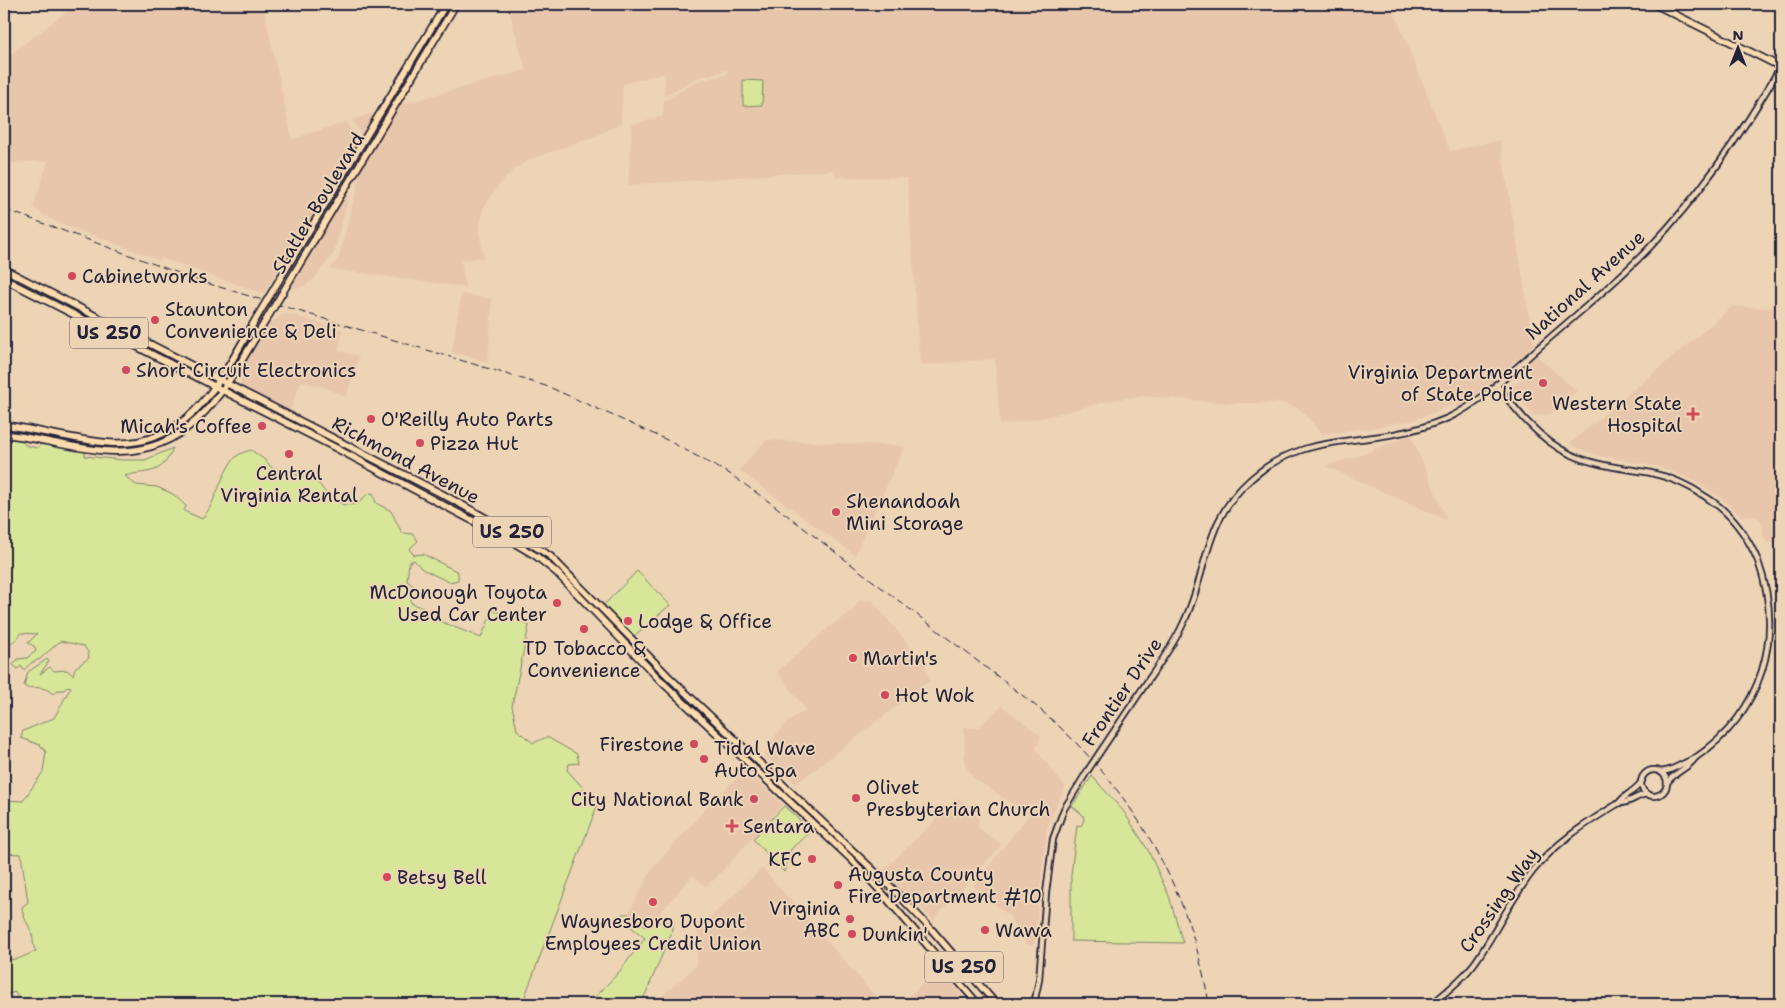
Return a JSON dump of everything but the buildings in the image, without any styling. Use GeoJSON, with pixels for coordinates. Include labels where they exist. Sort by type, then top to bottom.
{"type":"FeatureCollection","features":[{"type":"Feature","properties":{"kind":"main road","name":"Statler Boulevard"},"geometry":{"type":"LineString","coordinates":[[4,425],[105,442],[138,441],[157,436],[182,423],[200,407],[220,380],[446,4]]}},
{"type":"Feature","properties":{"kind":"main road","name":"Statler Boulevard"},"geometry":{"type":"LineString","coordinates":[[4,434],[108,451],[126,451],[146,448],[168,440],[187,429],[204,413],[227,384],[456,4]]}},
{"type":"Feature","properties":{"kind":"main road"},"geometry":{"type":"LineString","coordinates":[[1654,4],[1781,67]]}},
{"type":"Feature","properties":{"kind":"main road","name":"Richmond Avenue"},"geometry":{"type":"LineString","coordinates":[[4,269],[442,494],[515,534],[550,556],[668,676],[891,887],[932,930],[996,1004]]}},
{"type":"Feature","properties":{"kind":"main road","name":"Richmond Avenue"},"geometry":{"type":"LineString","coordinates":[[4,279],[332,446],[509,540],[546,564],[668,688],[852,860],[978,1004]]}},
{"type":"Feature","properties":{"kind":"street","name":"National Avenue"},"geometry":{"type":"LineString","coordinates":[[1316,445],[1397,434],[1425,426],[1464,409],[1496,384],[1620,276],[1669,226],[1717,168],[1781,67]]}},
{"type":"Feature","properties":{"kind":"street"},"geometry":{"type":"LineString","coordinates":[[1496,384],[1542,436],[1560,449],[1584,460],[1652,474],[1684,484],[1701,493],[1718,506],[1736,524],[1751,545],[1765,576],[1772,614],[1773,635],[1769,658],[1756,693],[1737,721],[1718,741],[1679,771],[1667,783],[1661,793],[1658,795],[1650,794],[1643,789],[1642,782],[1648,772],[1670,770],[1695,758]]}},
{"type":"Feature","properties":{"kind":"street","name":"Frontier Drive"},"geometry":{"type":"LineString","coordinates":[[1034,1004],[1039,980],[1046,893],[1053,839],[1064,809],[1180,632],[1195,594],[1212,535],[1227,506],[1242,488],[1262,470],[1291,453],[1316,445]]}},
{"type":"Feature","properties":{"kind":"street"},"geometry":{"type":"LineString","coordinates":[[1661,772],[1666,778],[1667,783]]}},
{"type":"Feature","properties":{"kind":"street","name":"Crossing Way"},"geometry":{"type":"LineString","coordinates":[[1620,803],[1622,799],[1634,791],[1642,782]]}},
{"type":"Feature","properties":{"kind":"street","name":"Crossing Way"},"geometry":{"type":"LineString","coordinates":[[1432,1004],[1459,981],[1474,963],[1529,876],[1552,850],[1573,832],[1620,803],[1624,803],[1640,794],[1650,794]]}},
{"type":"Feature","properties":{"kind":"shaded area"},"geometry":{"type":"Polygon","coordinates":[[[77,4],[263,5],[292,139],[346,122],[358,141],[277,277],[275,276],[264,294],[161,258],[160,260],[54,221],[33,208],[48,161],[4,163],[4,59],[77,4]]]}},
{"type":"Feature","properties":{"kind":"shaded area"},"geometry":{"type":"Polygon","coordinates":[[[507,4],[1391,4],[1450,151],[1500,140],[1534,345],[1475,396],[1457,408],[1456,404],[1414,420],[1370,428],[1322,434],[1304,413],[1297,408],[1283,403],[1231,403],[1142,396],[1112,400],[1042,418],[1000,425],[995,359],[920,365],[907,178],[835,177],[835,170],[628,185],[632,125],[663,116],[664,101],[698,81],[728,74],[727,70],[694,79],[664,96],[665,73],[623,84],[621,123],[596,136],[531,159],[513,170],[494,191],[483,209],[479,233],[484,257],[461,260],[465,287],[330,269],[339,257],[360,170],[372,150],[352,120],[526,70],[507,4]]]}},
{"type":"Feature","properties":{"kind":"shaded area"},"geometry":{"type":"Polygon","coordinates":[[[352,183],[334,253],[313,280],[302,287],[292,289],[294,283],[352,183]]]}},
{"type":"Feature","properties":{"kind":"shaded area"},"geometry":{"type":"Polygon","coordinates":[[[461,294],[492,299],[488,362],[452,352],[461,294]]]}},
{"type":"Feature","properties":{"kind":"shaded area","name":"Western State Hospital"},"geometry":{"type":"Polygon","coordinates":[[[1733,306],[1781,309],[1781,543],[1767,542],[1763,534],[1763,525],[1759,519],[1753,516],[1741,516],[1720,497],[1691,479],[1659,467],[1596,455],[1569,444],[1733,306]]]}},
{"type":"Feature","properties":{"kind":"shaded area"},"geometry":{"type":"Polygon","coordinates":[[[286,313],[343,330],[338,351],[359,356],[346,397],[321,386],[301,381],[290,411],[242,386],[239,373],[268,324],[286,313]]]}},
{"type":"Feature","properties":{"kind":"shaded area","name":"Virginia Department of State Police"},"geometry":{"type":"Polygon","coordinates":[[[1537,356],[1577,391],[1550,414],[1534,416],[1511,388],[1523,378],[1518,372],[1537,356]]]}},
{"type":"Feature","properties":{"kind":"shaded area"},"geometry":{"type":"Polygon","coordinates":[[[1411,435],[1446,518],[1444,519],[1325,466],[1361,455],[1411,435]]]}},
{"type":"Feature","properties":{"kind":"shaded area","name":"Shenandoah Mini Storage"},"geometry":{"type":"Polygon","coordinates":[[[766,440],[905,446],[855,555],[739,470],[766,440]]]}},
{"type":"Feature","properties":{"kind":"shaded area"},"geometry":{"type":"Polygon","coordinates":[[[872,600],[926,666],[929,681],[796,784],[764,755],[776,735],[788,721],[806,710],[777,671],[833,624],[851,612],[859,601],[872,600]]]}},
{"type":"Feature","properties":{"kind":"shaded area"},"geometry":{"type":"Polygon","coordinates":[[[1002,706],[1041,736],[1036,749],[1065,787],[1050,819],[1046,834],[1034,945],[1026,944],[1010,917],[973,886],[1029,815],[974,778],[965,765],[964,727],[978,728],[1002,706]]]}},
{"type":"Feature","properties":{"kind":"shaded area"},"geometry":{"type":"Polygon","coordinates":[[[745,770],[783,804],[715,879],[705,886],[693,875],[648,927],[628,914],[653,868],[707,807],[745,770]]]}},
{"type":"Feature","properties":{"kind":"shaded area"},"geometry":{"type":"Polygon","coordinates":[[[958,798],[979,816],[978,828],[1002,845],[933,920],[883,871],[958,798]]]}},
{"type":"Feature","properties":{"kind":"shaded area"},"geometry":{"type":"Polygon","coordinates":[[[762,868],[882,1004],[666,1004],[660,998],[696,966],[698,929],[762,868]]]}},
{"type":"Feature","properties":{"kind":"shaded area"},"geometry":{"type":"Polygon","coordinates":[[[940,969],[969,1004],[906,1004],[903,1001],[940,969]]]}},
{"type":"Feature","properties":{"kind":"green space"},"geometry":{"type":"Polygon","coordinates":[[[743,80],[763,81],[762,105],[743,106],[743,80]]]}},
{"type":"Feature","properties":{"kind":"green space"},"geometry":{"type":"Polygon","coordinates":[[[4,437],[22,440],[25,445],[37,448],[42,443],[85,451],[85,456],[122,460],[145,460],[173,448],[169,457],[159,468],[125,476],[136,485],[157,487],[173,494],[186,506],[184,511],[202,519],[212,503],[229,466],[240,454],[251,450],[265,460],[272,468],[318,483],[330,498],[344,505],[358,504],[367,494],[373,493],[376,503],[391,511],[402,533],[413,534],[418,541],[409,549],[414,555],[423,554],[458,572],[458,580],[449,582],[422,569],[414,560],[409,562],[407,581],[421,592],[411,597],[411,603],[425,609],[430,617],[481,638],[493,610],[529,625],[512,706],[517,730],[533,743],[547,737],[577,754],[579,763],[569,764],[567,770],[583,788],[589,803],[597,806],[522,1004],[21,1004],[15,992],[4,995],[4,960],[18,959],[36,951],[22,907],[28,902],[21,854],[4,853],[4,800],[23,801],[43,772],[46,752],[40,745],[21,738],[23,731],[54,718],[71,687],[68,686],[64,690],[58,690],[53,694],[44,689],[27,688],[24,686],[28,672],[47,659],[49,661],[40,674],[50,667],[54,671],[67,670],[73,675],[75,668],[89,658],[84,646],[60,641],[24,670],[21,666],[18,669],[13,665],[18,659],[27,658],[36,651],[34,646],[28,643],[37,634],[21,633],[4,651],[4,437]]]}},
{"type":"Feature","properties":{"kind":"green space"},"geometry":{"type":"Polygon","coordinates":[[[637,571],[670,605],[634,636],[604,605],[637,571]]]}},
{"type":"Feature","properties":{"kind":"green space"},"geometry":{"type":"Polygon","coordinates":[[[1092,776],[1124,812],[1148,850],[1169,896],[1183,943],[1071,941],[1071,875],[1077,825],[1081,826],[1084,820],[1083,815],[1072,806],[1092,776]]]}},
{"type":"Feature","properties":{"kind":"green space"},"geometry":{"type":"Polygon","coordinates":[[[784,806],[811,831],[791,849],[784,872],[753,839],[784,806]]]}},
{"type":"Feature","properties":{"kind":"green space"},"geometry":{"type":"Polygon","coordinates":[[[622,914],[628,914],[648,927],[660,922],[673,921],[673,929],[640,1004],[589,1004],[619,972],[645,938],[625,922],[622,914]]]}},
{"type":"Feature","properties":{"kind":"railway"},"geometry":{"type":"LineString","coordinates":[[4,209],[203,282],[549,387],[667,440],[730,474],[775,506],[1031,702],[1065,732],[1096,765],[1124,799],[1148,836],[1169,875],[1186,916],[1200,959],[1209,1004]]}},
{"type":"Feature","properties":{"kind":"place","name":"Cabinetworks"},"geometry":{"type":"Point","coordinates":[72,276]}},
{"type":"Feature","properties":{"kind":"place","name":"Staunton Convenience & Deli"},"geometry":{"type":"Point","coordinates":[155,320]}},
{"type":"Feature","properties":{"kind":"place","name":"Short Circuit Electronics"},"geometry":{"type":"Point","coordinates":[126,370]}},
{"type":"Feature","properties":{"kind":"place","name":"Virginia Department of State Police"},"geometry":{"type":"Point","coordinates":[1543,383]}},
{"type":"Feature","properties":{"kind":"place","name":"Western State Hospital"},"geometry":{"type":"Point","coordinates":[1693,414]}},
{"type":"Feature","properties":{"kind":"place","name":"O'Reilly Auto Parts"},"geometry":{"type":"Point","coordinates":[371,419]}},
{"type":"Feature","properties":{"kind":"place","name":"Micah's Coffee"},"geometry":{"type":"Point","coordinates":[262,426]}},
{"type":"Feature","properties":{"kind":"place","name":"Pizza Hut"},"geometry":{"type":"Point","coordinates":[420,443]}},
{"type":"Feature","properties":{"kind":"place","name":"Central Virginia Rental"},"geometry":{"type":"Point","coordinates":[289,454]}},
{"type":"Feature","properties":{"kind":"place","name":"Shenandoah Mini Storage"},"geometry":{"type":"Point","coordinates":[836,512]}},
{"type":"Feature","properties":{"kind":"place","name":"McDonough Toyota Used Car Center"},"geometry":{"type":"Point","coordinates":[557,603]}},
{"type":"Feature","properties":{"kind":"place","name":"Lodge & Office"},"geometry":{"type":"Point","coordinates":[628,621]}},
{"type":"Feature","properties":{"kind":"place","name":"TD Tobacco & Convenience"},"geometry":{"type":"Point","coordinates":[584,629]}},
{"type":"Feature","properties":{"kind":"place","name":"Martin's"},"geometry":{"type":"Point","coordinates":[853,658]}},
{"type":"Feature","properties":{"kind":"place","name":"Hot Wok"},"geometry":{"type":"Point","coordinates":[885,695]}},
{"type":"Feature","properties":{"kind":"place","name":"Firestone"},"geometry":{"type":"Point","coordinates":[694,744]}},
{"type":"Feature","properties":{"kind":"place","name":"Tidal Wave Auto Spa"},"geometry":{"type":"Point","coordinates":[704,759]}},
{"type":"Feature","properties":{"kind":"place","name":"Olivet Presbyterian Church"},"geometry":{"type":"Point","coordinates":[856,798]}},
{"type":"Feature","properties":{"kind":"place","name":"City National Bank"},"geometry":{"type":"Point","coordinates":[754,799]}},
{"type":"Feature","properties":{"kind":"place","name":"Sentara"},"geometry":{"type":"Point","coordinates":[732,826]}},
{"type":"Feature","properties":{"kind":"place","name":"KFC"},"geometry":{"type":"Point","coordinates":[812,859]}},
{"type":"Feature","properties":{"kind":"place","name":"Betsy Bell"},"geometry":{"type":"Point","coordinates":[387,877]}},
{"type":"Feature","properties":{"kind":"place","name":"Augusta County Fire Department #10"},"geometry":{"type":"Point","coordinates":[838,885]}},
{"type":"Feature","properties":{"kind":"place","name":"Waynesboro Dupont Employees Credit Union"},"geometry":{"type":"Point","coordinates":[653,902]}},
{"type":"Feature","properties":{"kind":"place","name":"Virginia ABC"},"geometry":{"type":"Point","coordinates":[850,919]}},
{"type":"Feature","properties":{"kind":"place","name":"Wawa"},"geometry":{"type":"Point","coordinates":[985,930]}},
{"type":"Feature","properties":{"kind":"place","name":"Dunkin'"},"geometry":{"type":"Point","coordinates":[852,934]}}]}
